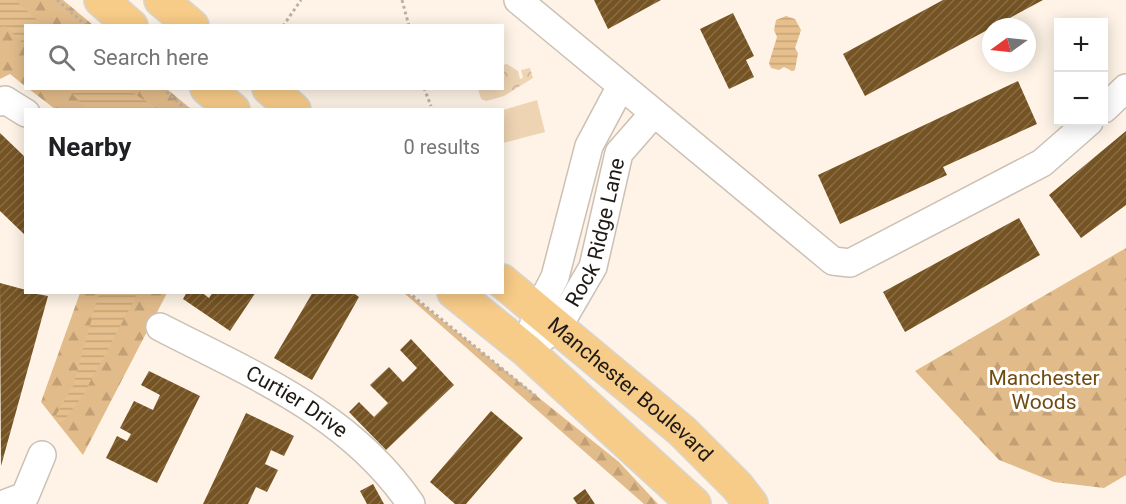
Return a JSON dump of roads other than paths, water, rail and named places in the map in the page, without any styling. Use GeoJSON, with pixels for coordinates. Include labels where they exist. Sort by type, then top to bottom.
{"type":"FeatureCollection","features":[{"type":"Feature","properties":{"kind":"main road"},"geometry":{"type":"LineString","coordinates":[[100,0],[129,24]]}},
{"type":"Feature","properties":{"kind":"main road"},"geometry":{"type":"LineString","coordinates":[[161,0],[190,24]]}},
{"type":"Feature","properties":{"kind":"main road"},"geometry":{"type":"LineString","coordinates":[[209,90],[231,108]]}},
{"type":"Feature","properties":{"kind":"main road"},"geometry":{"type":"LineString","coordinates":[[271,90],[292,108]]}},
{"type":"Feature","properties":{"kind":"main road","name":"Manchester Boulevard"},"geometry":{"type":"LineString","coordinates":[[504,283],[682,430],[737,486],[751,504]]}},
{"type":"Feature","properties":{"kind":"main road","name":"Manchester Boulevard"},"geometry":{"type":"LineString","coordinates":[[456,294],[526,350],[694,504]]}},
{"type":"Feature","properties":{"kind":"street"},"geometry":{"type":"LineString","coordinates":[[518,0],[832,261],[850,263],[1042,164],[1085,126]]}},
{"type":"Feature","properties":{"kind":"street","name":"Rock Ridge Lane"},"geometry":{"type":"LineString","coordinates":[[548,319],[555,278],[589,146],[621,86]]}},
{"type":"Feature","properties":{"kind":"street"},"geometry":{"type":"LineString","coordinates":[[1108,105],[1126,88]]}},
{"type":"Feature","properties":{"kind":"street"},"geometry":{"type":"LineString","coordinates":[[0,102],[5,100],[24,113]]}},
{"type":"Feature","properties":{"kind":"street","name":"Rock Ridge Lane"},"geometry":{"type":"LineString","coordinates":[[526,350],[548,319],[593,267],[619,153],[654,113]]}},
{"type":"Feature","properties":{"kind":"street","name":"Curtier Drive"},"geometry":{"type":"LineString","coordinates":[[160,327],[318,411],[351,436],[391,475],[411,504]]}},
{"type":"Feature","properties":{"kind":"street"},"geometry":{"type":"LineString","coordinates":[[4,504],[25,496],[42,455]]}},
{"type":"Feature","properties":{"kind":"park label","name":"Manchester Woods"},"geometry":{"type":"Point","coordinates":[1044,390]}}]}
